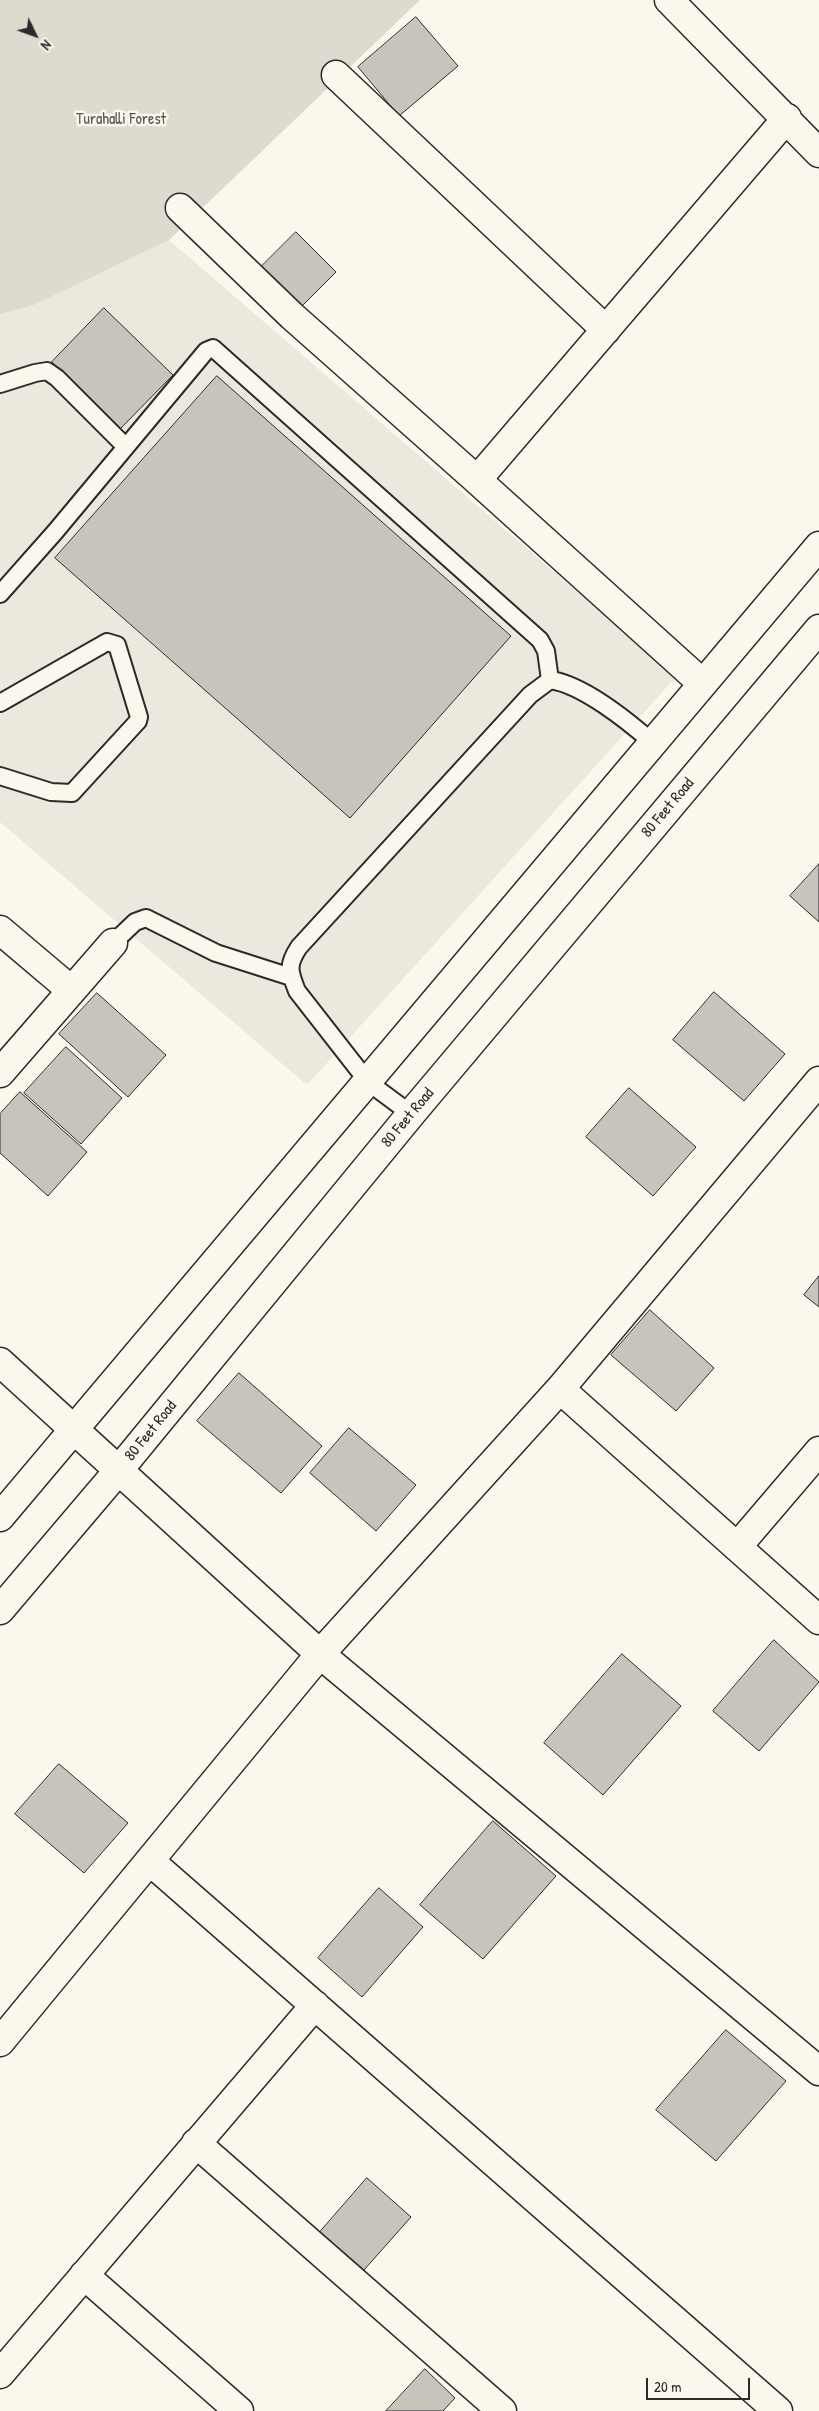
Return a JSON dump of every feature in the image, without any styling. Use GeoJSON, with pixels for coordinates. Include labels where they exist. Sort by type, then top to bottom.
{"type":"FeatureCollection","features":[{"type":"Feature","properties":{"kind":"street"},"geometry":{"type":"LineString","coordinates":[[669,0],[787,118],[819,153]]}},
{"type":"Feature","properties":{"kind":"street"},"geometry":{"type":"LineString","coordinates":[[336,75],[606,330]]}},
{"type":"Feature","properties":{"kind":"street"},"geometry":{"type":"LineString","coordinates":[[478,480],[787,118]]}},
{"type":"Feature","properties":{"kind":"street"},"geometry":{"type":"LineString","coordinates":[[180,208],[292,316],[478,480],[702,683]]}},
{"type":"Feature","properties":{"kind":"street"},"geometry":{"type":"LineString","coordinates":[[0,1517],[819,546]]}},
{"type":"Feature","properties":{"kind":"street","name":"80 Feet Road"},"geometry":{"type":"LineString","coordinates":[[0,1610],[118,1471],[411,1114],[819,629]]}},
{"type":"Feature","properties":{"kind":"street"},"geometry":{"type":"LineString","coordinates":[[0,930],[71,990]]}},
{"type":"Feature","properties":{"kind":"street"},"geometry":{"type":"LineString","coordinates":[[0,1073],[113,943]]}},
{"type":"Feature","properties":{"kind":"street"},"geometry":{"type":"LineString","coordinates":[[0,2042],[320,1654],[560,1389],[819,1081]]}},
{"type":"Feature","properties":{"kind":"street"},"geometry":{"type":"LineString","coordinates":[[0,1362],[320,1654],[819,2071]]}},
{"type":"Feature","properties":{"kind":"street"},"geometry":{"type":"LineString","coordinates":[[560,1389],[819,1620]]}},
{"type":"Feature","properties":{"kind":"street"},"geometry":{"type":"LineString","coordinates":[[737,1547],[819,1451]]}},
{"type":"Feature","properties":{"kind":"street"},"geometry":{"type":"LineString","coordinates":[[150,1862],[778,2411]]}},
{"type":"Feature","properties":{"kind":"street"},"geometry":{"type":"LineString","coordinates":[[0,2374],[314,2005]]}},
{"type":"Feature","properties":{"kind":"street"},"geometry":{"type":"LineString","coordinates":[[196,2143],[502,2411]]}},
{"type":"Feature","properties":{"kind":"street"},"geometry":{"type":"LineString","coordinates":[[84,2275],[240,2411]]}},
{"type":"Feature","properties":{"kind":"lane"},"geometry":{"type":"LineString","coordinates":[[0,594],[206,351],[213,348],[540,640],[546,652],[550,680]]}},
{"type":"Feature","properties":{"kind":"lane"},"geometry":{"type":"LineString","coordinates":[[0,384],[35,373],[47,372],[57,378],[126,447]]}},
{"type":"Feature","properties":{"kind":"lane"},"geometry":{"type":"LineString","coordinates":[[0,703],[107,642],[111,642],[117,645],[139,718],[72,793],[51,792],[0,776]]}},
{"type":"Feature","properties":{"kind":"lane"},"geometry":{"type":"LineString","coordinates":[[411,1114],[368,1082],[297,991],[291,977],[290,960],[299,947],[530,695],[550,680],[562,682],[623,717],[653,743]]}},
{"type":"Feature","properties":{"kind":"lane"},"geometry":{"type":"LineString","coordinates":[[113,943],[135,922],[146,918],[216,953],[291,977]]}},
{"type":"Feature","properties":{"kind":"shaded area"},"geometry":{"type":"Polygon","coordinates":[[[169,240],[676,677],[307,1085],[0,822],[0,314],[34,305],[169,240]]]}},
{"type":"Feature","properties":{"kind":"green space","name":"Turahalli Forest"},"geometry":{"type":"Polygon","coordinates":[[[0,0],[420,0],[169,240],[34,305],[0,314],[0,0]]]}},
{"type":"Feature","properties":{"kind":"building"},"geometry":{"type":"Polygon","coordinates":[[[416,17],[458,66],[399,116],[358,67],[416,17]]]}},
{"type":"Feature","properties":{"kind":"building"},"geometry":{"type":"Polygon","coordinates":[[[296,232],[336,272],[292,316],[252,276],[296,232]]]}},
{"type":"Feature","properties":{"kind":"building"},"geometry":{"type":"Polygon","coordinates":[[[104,308],[173,375],[120,429],[52,362],[104,308]]]}},
{"type":"Feature","properties":{"kind":"building"},"geometry":{"type":"Polygon","coordinates":[[[217,376],[511,636],[350,818],[55,558],[217,376]]]}},
{"type":"Feature","properties":{"kind":"building"},"geometry":{"type":"Polygon","coordinates":[[[819,864],[819,922],[790,896],[819,864]]]}},
{"type":"Feature","properties":{"kind":"building"},"geometry":{"type":"Polygon","coordinates":[[[714,992],[785,1054],[744,1101],[673,1040],[714,992]]]}},
{"type":"Feature","properties":{"kind":"building"},"geometry":{"type":"Polygon","coordinates":[[[97,993],[166,1055],[128,1097],[59,1034],[97,993]]]}},
{"type":"Feature","properties":{"kind":"building"},"geometry":{"type":"Polygon","coordinates":[[[66,1047],[122,1098],[81,1144],[24,1093],[66,1047]]]}},
{"type":"Feature","properties":{"kind":"building"},"geometry":{"type":"Polygon","coordinates":[[[629,1088],[696,1147],[653,1196],[586,1137],[629,1088]]]}},
{"type":"Feature","properties":{"kind":"building"},"geometry":{"type":"Polygon","coordinates":[[[20,1092],[87,1152],[48,1196],[0,1153],[0,1114],[20,1092]]]}},
{"type":"Feature","properties":{"kind":"building"},"geometry":{"type":"Polygon","coordinates":[[[819,1276],[819,1307],[804,1295],[819,1276]]]}},
{"type":"Feature","properties":{"kind":"building"},"geometry":{"type":"Polygon","coordinates":[[[650,1310],[714,1368],[676,1411],[611,1355],[650,1310]]]}},
{"type":"Feature","properties":{"kind":"building"},"geometry":{"type":"Polygon","coordinates":[[[239,1373],[322,1446],[281,1493],[197,1421],[239,1373]]]}},
{"type":"Feature","properties":{"kind":"building"},"geometry":{"type":"Polygon","coordinates":[[[349,1428],[416,1485],[376,1531],[310,1473],[349,1428]]]}},
{"type":"Feature","properties":{"kind":"building"},"geometry":{"type":"Polygon","coordinates":[[[774,1640],[819,1682],[759,1751],[713,1711],[774,1640]]]}},
{"type":"Feature","properties":{"kind":"building"},"geometry":{"type":"Polygon","coordinates":[[[622,1654],[681,1706],[603,1795],[544,1743],[622,1654]]]}},
{"type":"Feature","properties":{"kind":"building"},"geometry":{"type":"Polygon","coordinates":[[[59,1764],[128,1823],[84,1873],[15,1814],[59,1764]]]}},
{"type":"Feature","properties":{"kind":"building"},"geometry":{"type":"Polygon","coordinates":[[[493,1821],[556,1876],[483,1959],[420,1905],[493,1821]]]}},
{"type":"Feature","properties":{"kind":"building"},"geometry":{"type":"Polygon","coordinates":[[[379,1888],[423,1927],[362,1997],[318,1958],[379,1888]]]}},
{"type":"Feature","properties":{"kind":"building"},"geometry":{"type":"Polygon","coordinates":[[[726,2030],[786,2081],[716,2161],[656,2110],[726,2030]]]}},
{"type":"Feature","properties":{"kind":"building"},"geometry":{"type":"Polygon","coordinates":[[[367,2178],[411,2217],[364,2270],[320,2232],[367,2178]]]}},
{"type":"Feature","properties":{"kind":"building"},"geometry":{"type":"Polygon","coordinates":[[[425,2369],[455,2398],[443,2411],[386,2411],[425,2369]]]}}]}
